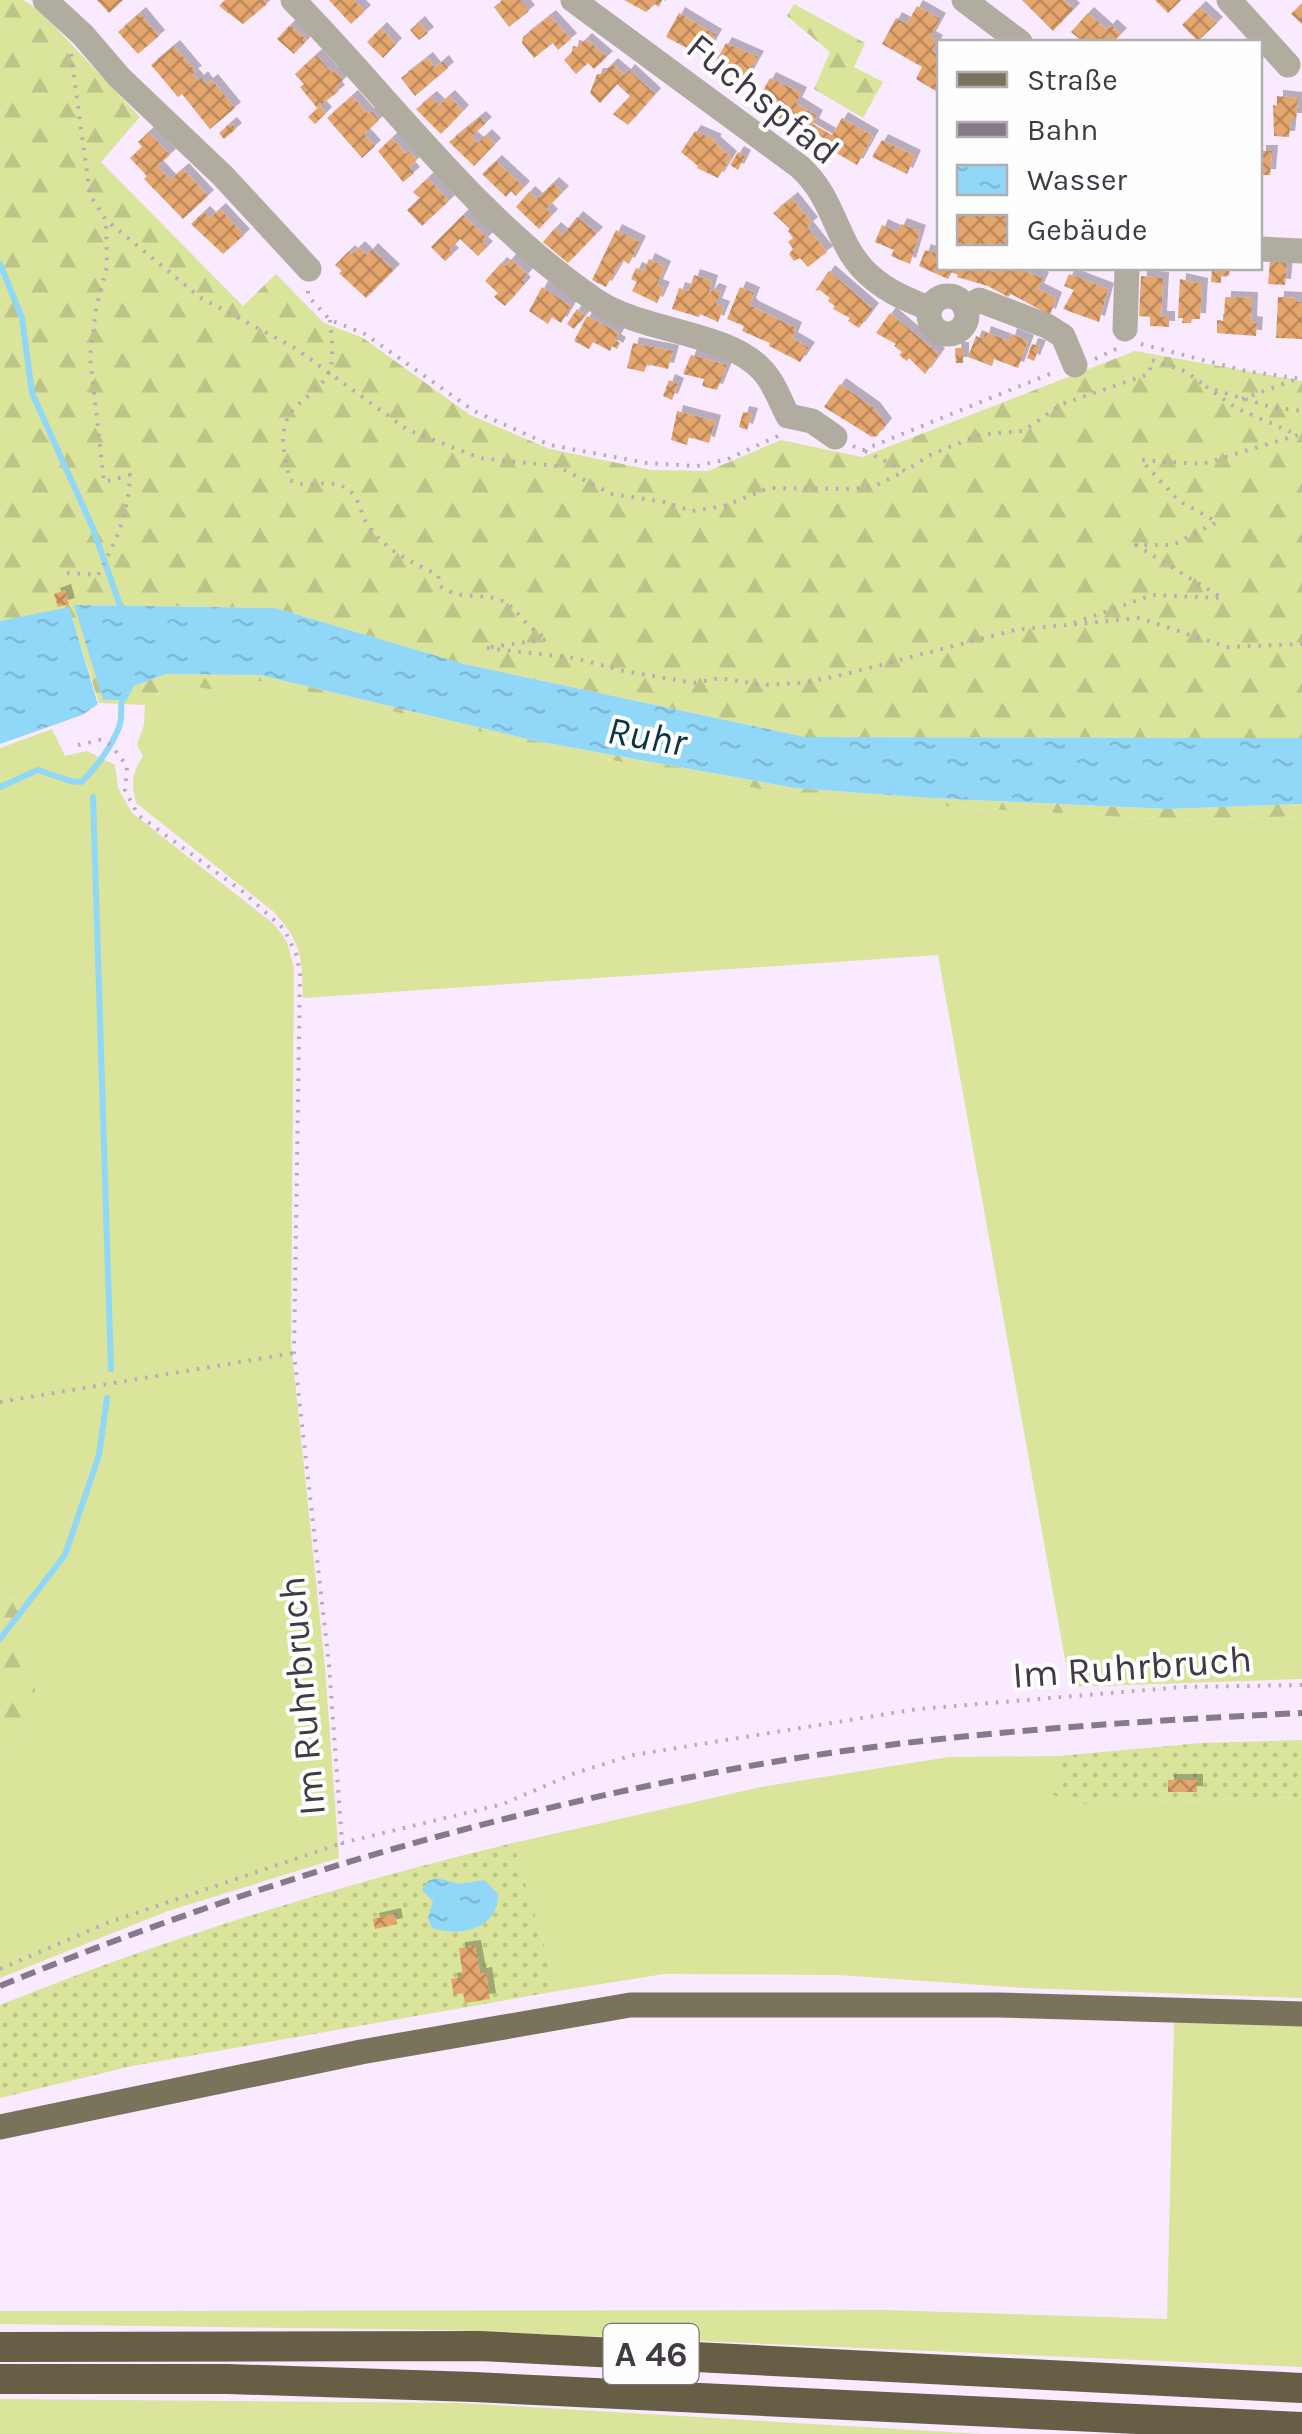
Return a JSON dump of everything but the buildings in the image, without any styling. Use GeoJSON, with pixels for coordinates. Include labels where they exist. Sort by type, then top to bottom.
{"type":"FeatureCollection","features":[{"type":"Feature","properties":{"kind":"highway","name":"A 46"},"geometry":{"type":"LineString","coordinates":[[0,2347],[480,2346],[1302,2388]]}},
{"type":"Feature","properties":{"kind":"highway","name":"A 46"},"geometry":{"type":"LineString","coordinates":[[0,2379],[228,2379],[456,2386],[1302,2426]]}},
{"type":"Feature","properties":{"kind":"main road"},"geometry":{"type":"LineString","coordinates":[[0,2127],[324,2059],[630,2005],[998,2005],[1302,2014]]}},
{"type":"Feature","properties":{"kind":"street"},"geometry":{"type":"LineString","coordinates":[[45,0],[119,78],[224,176],[309,269]]}},
{"type":"Feature","properties":{"kind":"street"},"geometry":{"type":"LineString","coordinates":[[293,0],[398,112],[456,182],[524,248],[562,278],[640,324],[733,349],[752,360],[766,373],[788,416],[812,421],[835,437]]}},
{"type":"Feature","properties":{"kind":"street","name":"Fuchspfad"},"geometry":{"type":"LineString","coordinates":[[573,0],[800,166],[828,199],[860,265],[896,295],[930,310],[932,326],[946,334],[963,326],[965,308],[980,300],[1063,336],[1075,364]]}},
{"type":"Feature","properties":{"kind":"street"},"geometry":{"type":"LineString","coordinates":[[964,0],[1017,40]]}},
{"type":"Feature","properties":{"kind":"street"},"geometry":{"type":"LineString","coordinates":[[1228,0],[1295,65]]}},
{"type":"Feature","properties":{"kind":"street"},"geometry":{"type":"LineString","coordinates":[[1262,66],[1295,65]]}},
{"type":"Feature","properties":{"kind":"street"},"geometry":{"type":"LineString","coordinates":[[1262,248],[1302,252]]}},
{"type":"Feature","properties":{"kind":"street"},"geometry":{"type":"LineString","coordinates":[[1127,270],[1128,339]]}},
{"type":"Feature","properties":{"kind":"path"},"geometry":{"type":"LineString","coordinates":[[67,19],[90,195],[106,220],[201,298],[295,348],[408,430],[480,458],[556,466],[612,494],[692,511],[724,506],[769,488],[854,489],[877,485],[930,455],[979,435],[1023,431],[1062,404],[1149,374],[1152,360],[1185,371],[1236,408],[1298,435],[1202,464],[1142,460],[1178,500],[1218,522],[1173,545],[1136,545],[1222,598],[1152,595],[1065,626]]}},
{"type":"Feature","properties":{"kind":"path"},"geometry":{"type":"LineString","coordinates":[[67,573],[98,574],[128,508],[130,475],[104,482],[90,357],[107,266],[106,220]]}},
{"type":"Feature","properties":{"kind":"path"},"geometry":{"type":"LineString","coordinates":[[309,269],[308,296],[330,320],[364,334],[474,411],[550,445],[647,463],[697,466],[728,459],[780,435],[788,416]]}},
{"type":"Feature","properties":{"kind":"path"},"geometry":{"type":"LineString","coordinates":[[330,320],[332,348],[328,374],[292,410],[283,428],[290,480],[300,486],[330,482],[347,488],[358,501],[364,521],[399,557],[438,575],[440,586],[449,593],[504,602],[526,626],[549,641],[487,648],[574,658],[624,672],[694,684],[720,678],[762,686],[842,675],[1015,630],[1138,618],[1228,647],[1302,644]]}},
{"type":"Feature","properties":{"kind":"path"},"geometry":{"type":"LineString","coordinates":[[862,450],[1075,364],[1099,358],[1128,339],[1246,372],[1300,378]]}},
{"type":"Feature","properties":{"kind":"path"},"geometry":{"type":"LineString","coordinates":[[1242,399],[1300,378]]}},
{"type":"Feature","properties":{"kind":"path"},"geometry":{"type":"LineString","coordinates":[[1204,385],[1242,399],[1302,412]]}},
{"type":"Feature","properties":{"kind":"path"},"geometry":{"type":"LineString","coordinates":[[835,437],[904,471]]}},
{"type":"Feature","properties":{"kind":"path","name":"Im Ruhrbruch"},"geometry":{"type":"LineString","coordinates":[[78,746],[100,740],[112,745],[126,766],[125,790],[138,815],[242,891],[284,930],[296,956],[300,975],[294,1353],[329,1665],[342,1843],[503,1804],[574,1772],[633,1755],[918,1709],[1183,1688],[1302,1685]]}},
{"type":"Feature","properties":{"kind":"path"},"geometry":{"type":"LineString","coordinates":[[0,1402],[294,1353]]}},
{"type":"Feature","properties":{"kind":"path"},"geometry":{"type":"LineString","coordinates":[[0,1969],[107,1923],[342,1843]]}},
{"type":"Feature","properties":{"kind":"green space"},"geometry":{"type":"Polygon","coordinates":[[[0,0],[23,0],[39,10],[140,117],[101,162],[243,306],[276,274],[324,323],[363,338],[470,415],[550,449],[651,470],[708,471],[781,440],[862,457],[1135,351],[1302,381],[1302,738],[805,737],[464,664],[275,608],[75,605],[134,686],[166,674],[260,675],[536,741],[795,788],[1168,809],[1302,804],[1302,816],[1173,820],[807,798],[555,749],[262,681],[217,690],[172,684],[145,705],[99,703],[69,608],[0,621],[0,0]]]}},
{"type":"Feature","properties":{"kind":"green space"},"geometry":{"type":"Polygon","coordinates":[[[794,4],[865,43],[854,67],[883,82],[863,118],[814,89],[830,52],[787,16],[794,4]]]}},
{"type":"Feature","properties":{"kind":"green space"},"geometry":{"type":"Polygon","coordinates":[[[262,681],[555,749],[807,798],[1173,820],[1302,816],[1302,1679],[1070,1687],[938,955],[303,998],[299,952],[283,923],[136,803],[133,789],[143,756],[137,744],[144,725],[145,705],[172,684],[217,690],[262,681]]]}},
{"type":"Feature","properties":{"kind":"green space"},"geometry":{"type":"Polygon","coordinates":[[[52,729],[65,756],[87,751],[115,765],[118,788],[132,813],[275,925],[287,942],[294,968],[291,1343],[325,1667],[339,1858],[168,1911],[0,1978],[0,1754],[37,1729],[20,1597],[0,1601],[0,748],[52,729]]]}},
{"type":"Feature","properties":{"kind":"green space"},"geometry":{"type":"Polygon","coordinates":[[[21,1597],[32,1636],[37,1729],[0,1754],[0,1601],[21,1597]]]}},
{"type":"Feature","properties":{"kind":"green space"},"geometry":{"type":"Polygon","coordinates":[[[1302,1740],[1302,1797],[1081,1804],[1053,1795],[1062,1774],[1059,1756],[1201,1743],[1302,1740]]]}},
{"type":"Feature","properties":{"kind":"green space"},"geometry":{"type":"Polygon","coordinates":[[[1059,1756],[1062,1774],[1081,1804],[1302,1797],[1302,1998],[1024,1988],[838,1975],[664,1974],[558,1991],[513,1843],[761,1787],[949,1757],[1059,1756]]]}},
{"type":"Feature","properties":{"kind":"green space"},"geometry":{"type":"Polygon","coordinates":[[[513,1843],[558,1991],[132,2066],[0,2098],[0,2005],[126,1957],[254,1915],[513,1843]]]}},
{"type":"Feature","properties":{"kind":"green space"},"geometry":{"type":"Polygon","coordinates":[[[1174,2023],[1302,2024],[1302,2367],[446,2330],[0,2324],[0,2311],[884,2310],[1167,2319],[1174,2023]]]}},
{"type":"Feature","properties":{"kind":"green space"},"geometry":{"type":"Polygon","coordinates":[[[0,2399],[461,2403],[982,2434],[0,2434],[0,2399]]]}},
{"type":"Feature","properties":{"kind":"water","name":"Ruhr"},"geometry":{"type":"Polygon","coordinates":[[[74,605],[275,608],[464,664],[805,737],[1302,738],[1302,804],[1168,809],[795,788],[536,741],[260,675],[166,674],[134,686],[127,700],[103,700],[74,605]]]}},
{"type":"Feature","properties":{"kind":"water"},"geometry":{"type":"Polygon","coordinates":[[[69,607],[98,704],[82,715],[0,744],[0,621],[69,607]]]}},
{"type":"Feature","properties":{"kind":"water"},"geometry":{"type":"Polygon","coordinates":[[[437,1878],[459,1884],[485,1880],[498,1894],[492,1915],[466,1931],[432,1928],[428,1918],[433,1901],[422,1890],[428,1881],[437,1878]]]}},
{"type":"Feature","properties":{"kind":"waterway"},"geometry":{"type":"LineString","coordinates":[[0,264],[22,318],[32,393],[92,526],[123,614]]}},
{"type":"Feature","properties":{"kind":"waterway"},"geometry":{"type":"LineString","coordinates":[[0,787],[38,770],[81,782],[98,764],[116,734],[124,694]]}},
{"type":"Feature","properties":{"kind":"waterway"},"geometry":{"type":"LineString","coordinates":[[93,797],[111,1369]]}},
{"type":"Feature","properties":{"kind":"waterway"},"geometry":{"type":"LineString","coordinates":[[0,1639],[65,1555],[99,1455],[107,1398]]}},
{"type":"Feature","properties":{"kind":"railway"},"geometry":{"type":"LineString","coordinates":[[0,1986],[186,1915],[374,1854],[663,1783],[828,1753],[963,1737],[1302,1713]]}}]}
